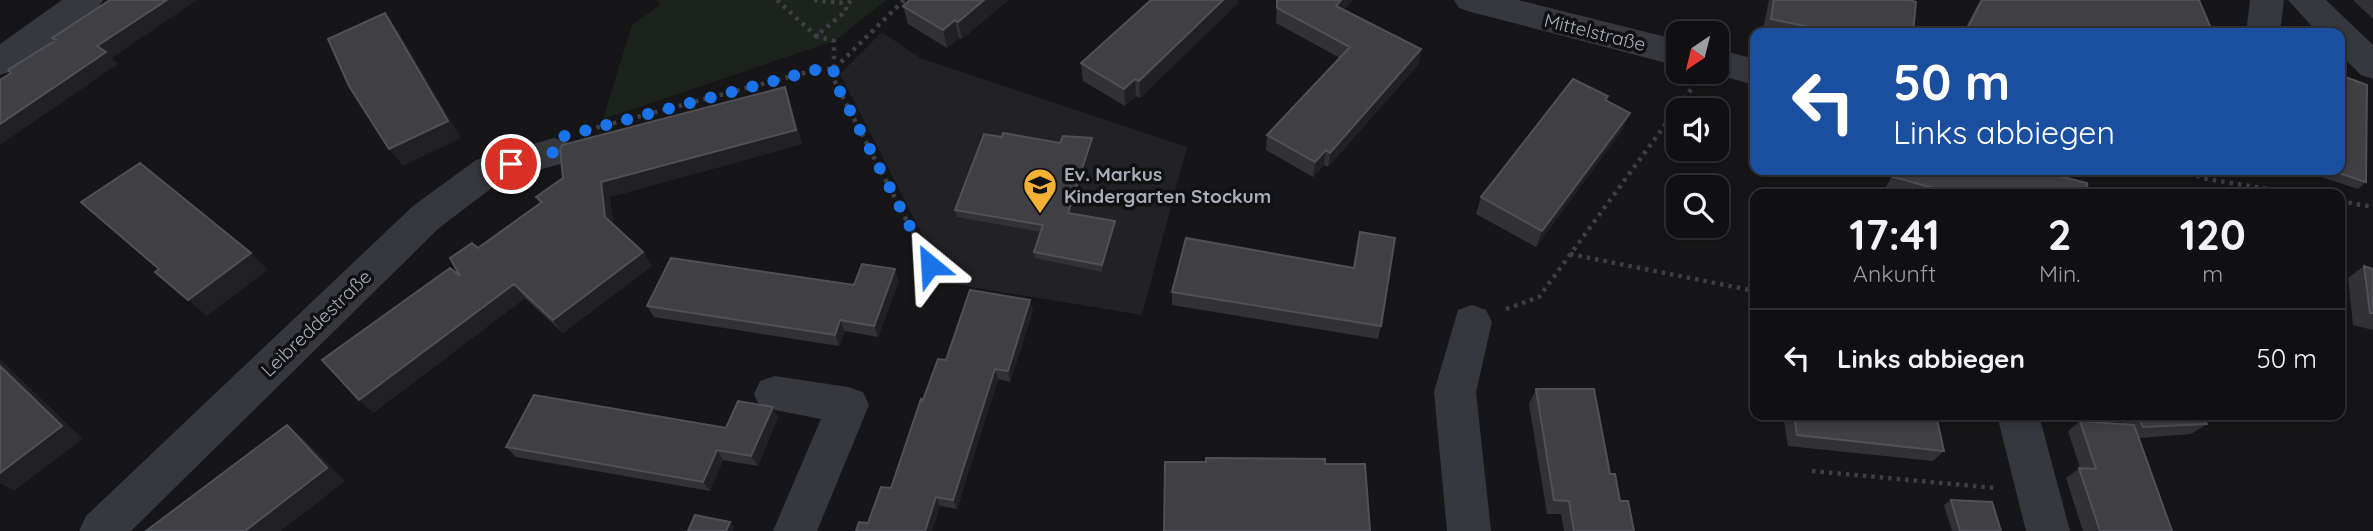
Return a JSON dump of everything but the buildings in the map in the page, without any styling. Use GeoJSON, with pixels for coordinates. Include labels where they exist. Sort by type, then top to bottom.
{"type":"FeatureCollection","features":[{"type":"Feature","properties":{"kind":"street"},"geometry":{"type":"LineString","coordinates":[[0,62],[86,0]]}},
{"type":"Feature","properties":{"kind":"street","name":"Mittelstraße"},"geometry":{"type":"LineString","coordinates":[[1471,0],[1666,50]]}},
{"type":"Feature","properties":{"kind":"street"},"geometry":{"type":"LineString","coordinates":[[2264,28],[2267,0]]}},
{"type":"Feature","properties":{"kind":"street"},"geometry":{"type":"LineString","coordinates":[[2305,0],[2333,28]]}},
{"type":"Feature","properties":{"kind":"street"},"geometry":{"type":"LineString","coordinates":[[2345,40],[2373,66]]}},
{"type":"Feature","properties":{"kind":"street"},"geometry":{"type":"LineString","coordinates":[[1729,71],[1750,72]]}},
{"type":"Feature","properties":{"kind":"street","name":"Leibreddestraße"},"geometry":{"type":"LineString","coordinates":[[101,531],[426,217],[489,170],[554,152]]}},
{"type":"Feature","properties":{"kind":"street"},"geometry":{"type":"LineString","coordinates":[[1469,531],[1455,392],[1472,322]]}},
{"type":"Feature","properties":{"kind":"street"},"geometry":{"type":"LineString","coordinates":[[775,394],[848,405],[795,531]]}},
{"type":"Feature","properties":{"kind":"street"},"geometry":{"type":"LineString","coordinates":[[2019,420],[2041,512]]}},
{"type":"Feature","properties":{"kind":"path"},"geometry":{"type":"LineString","coordinates":[[777,0],[816,36],[834,41],[833,78],[930,265]]}},
{"type":"Feature","properties":{"kind":"path"},"geometry":{"type":"LineString","coordinates":[[814,0],[840,4],[849,0]]}},
{"type":"Feature","properties":{"kind":"path"},"geometry":{"type":"LineString","coordinates":[[816,36],[846,10],[849,0]]}},
{"type":"Feature","properties":{"kind":"path"},"geometry":{"type":"LineString","coordinates":[[554,152],[561,137],[819,69],[834,69],[904,0]]}},
{"type":"Feature","properties":{"kind":"path"},"geometry":{"type":"LineString","coordinates":[[1472,322],[1539,297],[1698,84]]}},
{"type":"Feature","properties":{"kind":"path"},"geometry":{"type":"LineString","coordinates":[[2197,175],[2201,178],[2268,189]]}},
{"type":"Feature","properties":{"kind":"path"},"geometry":{"type":"LineString","coordinates":[[2345,202],[2373,207]]}},
{"type":"Feature","properties":{"kind":"path"},"geometry":{"type":"LineString","coordinates":[[1570,254],[1750,290]]}},
{"type":"Feature","properties":{"kind":"path"},"geometry":{"type":"LineString","coordinates":[[1812,471],[2041,512]]}},
{"type":"Feature","properties":{"kind":"shaded area"},"geometry":{"type":"Polygon","coordinates":[[[657,0],[887,0],[834,41],[603,119],[632,25],[660,5],[657,0]]]}},
{"type":"Feature","properties":{"kind":"shaded area","name":"Ev. Markus Kindergarten Stockum"},"geometry":{"type":"Polygon","coordinates":[[[882,32],[920,58],[1187,147],[1142,315],[947,283],[840,74],[882,32]]]}},
{"type":"Feature","properties":{"kind":"place","name":"Ev. Markus Kindergarten Stockum"},"geometry":{"type":"Point","coordinates":[1040,215]}},
{"type":"Feature","properties":{"kind":"route"},"geometry":{"type":"LineString","coordinates":[[511,164],[554,152],[561,137],[819,69],[834,69],[833,78],[930,265]]}}]}
